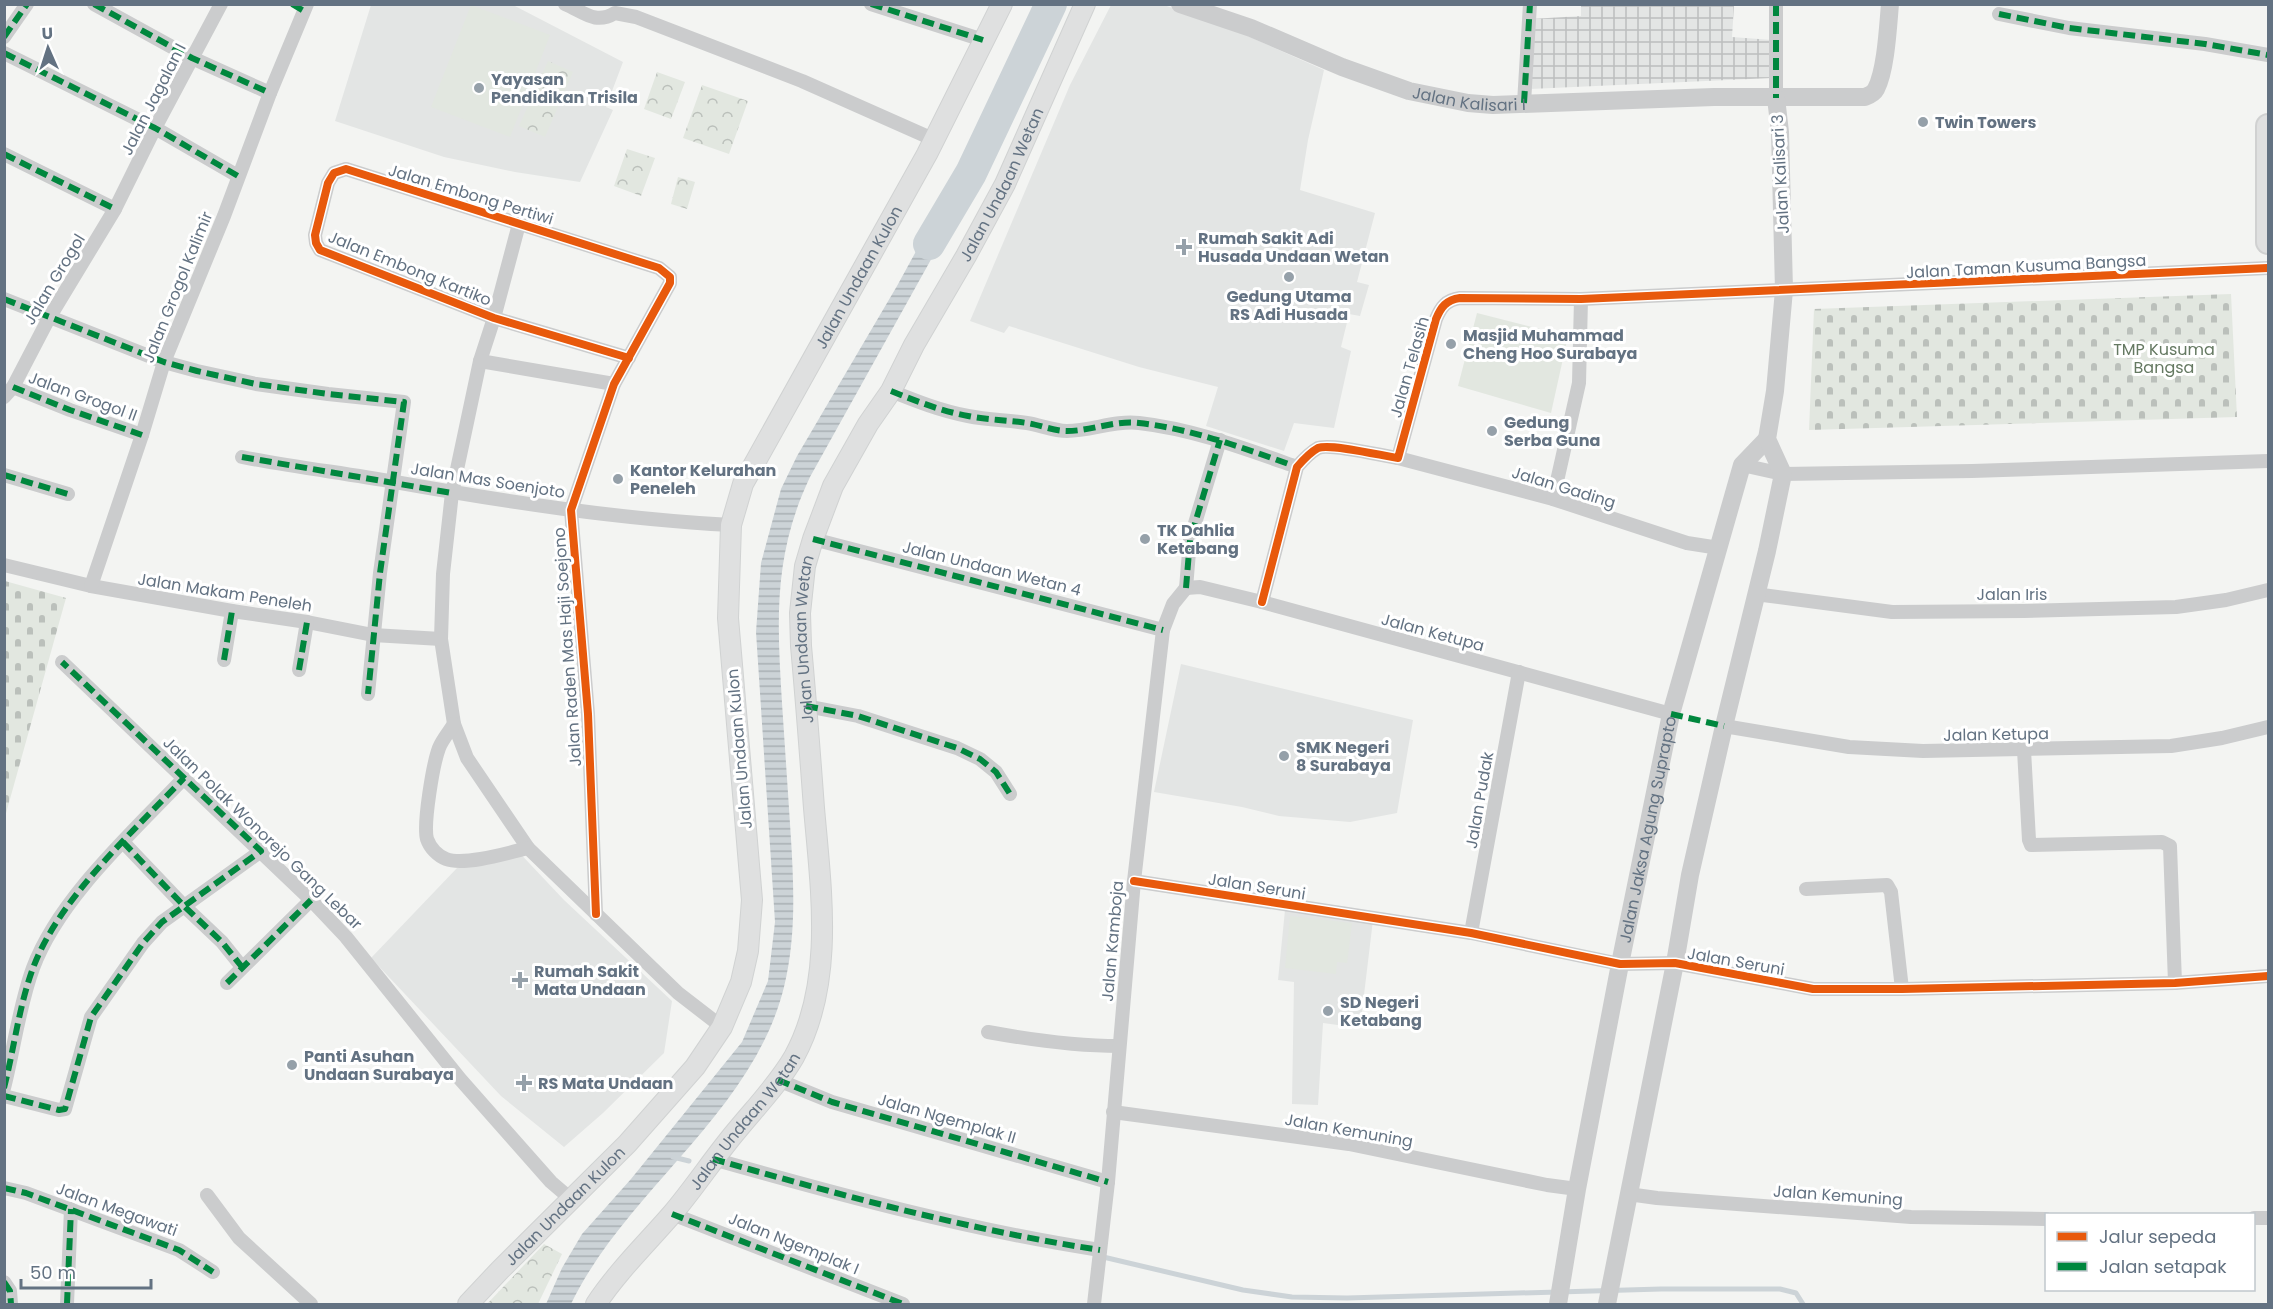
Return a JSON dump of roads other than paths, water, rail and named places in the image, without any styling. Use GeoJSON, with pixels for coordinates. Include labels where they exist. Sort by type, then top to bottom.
{"type":"FeatureCollection","features":[{"type":"Feature","properties":{"kind":"highway"},"geometry":{"type":"LineString","coordinates":[[2268,126],[2268,242]]}},
{"type":"Feature","properties":{"kind":"main road","name":"Jalan Undaan Kulon"},"geometry":{"type":"LineString","coordinates":[[468,1305],[500,1270],[627,1144],[695,1067],[722,1027],[741,982],[748,951],[752,900],[728,618],[731,525],[747,475],[935,140],[1002,4]]}},
{"type":"Feature","properties":{"kind":"main road","name":"Jalan Undaan Wetan"},"geometry":{"type":"LineString","coordinates":[[596,1305],[620,1272],[672,1214],[713,1159],[778,1080],[804,1037],[818,988],[822,952],[821,891],[800,613],[805,566],[833,486],[868,424],[891,391],[914,345],[1005,184],[1085,4]]}},
{"type":"Feature","properties":{"kind":"street"},"geometry":{"type":"LineString","coordinates":[[4,37],[27,4]]}},
{"type":"Feature","properties":{"kind":"street"},"geometry":{"type":"LineString","coordinates":[[94,4],[192,58],[270,93]]}},
{"type":"Feature","properties":{"kind":"street","name":"Jalan Jagalan I"},"geometry":{"type":"LineString","coordinates":[[116,209],[221,4]]}},
{"type":"Feature","properties":{"kind":"street"},"geometry":{"type":"LineString","coordinates":[[565,4],[600,19],[615,13],[636,17],[802,81],[935,140]]}},
{"type":"Feature","properties":{"kind":"street"},"geometry":{"type":"LineString","coordinates":[[871,4],[984,40]]}},
{"type":"Feature","properties":{"kind":"street","name":"Jalan Kalisari I"},"geometry":{"type":"LineString","coordinates":[[1180,4],[1251,28],[1342,67],[1408,91],[1477,104],[1714,97],[1776,98]]}},
{"type":"Feature","properties":{"kind":"street"},"geometry":{"type":"LineString","coordinates":[[1524,103],[1530,4]]}},
{"type":"Feature","properties":{"kind":"street"},"geometry":{"type":"LineString","coordinates":[[1776,4],[1776,98]]}},
{"type":"Feature","properties":{"kind":"street","name":"Jalan Kalisari 3"},"geometry":{"type":"LineString","coordinates":[[1767,439],[1775,391],[1784,290],[1780,132],[1776,98],[1865,97],[1872,94],[1877,86],[1886,44],[1890,4]]}},
{"type":"Feature","properties":{"kind":"street","name":"Jalan Grogol Kalimir"},"geometry":{"type":"LineString","coordinates":[[91,586],[164,362],[238,176],[301,7]]}},
{"type":"Feature","properties":{"kind":"street"},"geometry":{"type":"LineString","coordinates":[[1999,14],[2068,28],[2205,44],[2268,55]]}},
{"type":"Feature","properties":{"kind":"street"},"geometry":{"type":"LineString","coordinates":[[4,53],[156,128],[238,176]]}},
{"type":"Feature","properties":{"kind":"street"},"geometry":{"type":"LineString","coordinates":[[4,154],[116,209]]}},
{"type":"Feature","properties":{"kind":"street","name":"Jalan Embong Pertiwi"},"geometry":{"type":"LineString","coordinates":[[316,243],[315,235],[328,183],[334,173],[346,169],[659,268],[668,274]]}},
{"type":"Feature","properties":{"kind":"street","name":"Jalan Grogol"},"geometry":{"type":"LineString","coordinates":[[7,392],[116,209]]}},
{"type":"Feature","properties":{"kind":"street"},"geometry":{"type":"LineString","coordinates":[[519,224],[480,361],[452,493],[443,574],[441,639],[454,724],[466,758],[528,848],[678,993],[722,1027]]}},
{"type":"Feature","properties":{"kind":"street","name":"Jalan Embong Kartiko"},"geometry":{"type":"LineString","coordinates":[[316,243],[320,250],[494,318],[629,358]]}},
{"type":"Feature","properties":{"kind":"street","name":"Jalan Taman Kusuma Bangsa"},"geometry":{"type":"LineString","coordinates":[[1784,290],[2268,268]]}},
{"type":"Feature","properties":{"kind":"street","name":"Jalan Raden Mas Haji Soejono"},"geometry":{"type":"LineString","coordinates":[[596,915],[588,714],[571,510],[614,384],[670,283],[668,274]]}},
{"type":"Feature","properties":{"kind":"street","name":"Jalan Telasih"},"geometry":{"type":"LineString","coordinates":[[1398,458],[1436,320],[1443,306],[1451,300],[1460,298],[1581,299],[1784,290]]}},
{"type":"Feature","properties":{"kind":"street"},"geometry":{"type":"LineString","coordinates":[[4,299],[164,362],[197,371],[256,384],[405,402],[392,481],[368,694]]}},
{"type":"Feature","properties":{"kind":"street"},"geometry":{"type":"LineString","coordinates":[[1553,499],[1580,383],[1581,299]]}},
{"type":"Feature","properties":{"kind":"street"},"geometry":{"type":"LineString","coordinates":[[480,361],[614,384]]}},
{"type":"Feature","properties":{"kind":"street"},"geometry":{"type":"LineString","coordinates":[[891,391],[943,411],[982,419],[1029,423],[1063,431],[1137,423],[1220,440],[1297,467]]}},
{"type":"Feature","properties":{"kind":"street","name":"Jalan Grogol II"},"geometry":{"type":"LineString","coordinates":[[7,392],[70,410],[142,435]]}},
{"type":"Feature","properties":{"kind":"street"},"geometry":{"type":"LineString","coordinates":[[1608,1296],[1675,963],[1690,875],[1767,551],[1783,474],[1767,439],[1742,465]]}},
{"type":"Feature","properties":{"kind":"street"},"geometry":{"type":"LineString","coordinates":[[1186,588],[1190,540],[1220,440]]}},
{"type":"Feature","properties":{"kind":"street"},"geometry":{"type":"LineString","coordinates":[[1262,602],[1297,467],[1308,455],[1320,447],[1332,447],[1398,458]]}},
{"type":"Feature","properties":{"kind":"street","name":"Jalan Mas Soenjoto"},"geometry":{"type":"LineString","coordinates":[[242,457],[452,493],[571,510],[663,521],[731,525]]}},
{"type":"Feature","properties":{"kind":"street","name":"Jalan Gading"},"geometry":{"type":"LineString","coordinates":[[1398,458],[1553,499],[1687,543],[1719,548]]}},
{"type":"Feature","properties":{"kind":"street"},"geometry":{"type":"LineString","coordinates":[[1742,465],[1783,474],[1983,471],[2268,461]]}},
{"type":"Feature","properties":{"kind":"street","name":"Jalan Jaksa Agung Suprapto"},"geometry":{"type":"LineString","coordinates":[[1559,1297],[1620,964],[1671,714],[1742,465]]}},
{"type":"Feature","properties":{"kind":"street"},"geometry":{"type":"LineString","coordinates":[[4,475],[68,494]]}},
{"type":"Feature","properties":{"kind":"street","name":"Jalan Undaan Wetan 4"},"geometry":{"type":"LineString","coordinates":[[813,539],[1163,630]]}},
{"type":"Feature","properties":{"kind":"street","name":"Jalan Makam Peneleh"},"geometry":{"type":"LineString","coordinates":[[4,565],[91,586],[373,635],[441,639]]}},
{"type":"Feature","properties":{"kind":"street","name":"Jalan Ketupa"},"geometry":{"type":"LineString","coordinates":[[1186,588],[1200,587],[1262,602],[1671,714]]}},
{"type":"Feature","properties":{"kind":"street","name":"Jalan Kamboja"},"geometry":{"type":"LineString","coordinates":[[1094,1305],[1108,1182],[1134,880],[1163,630],[1173,604],[1186,588]]}},
{"type":"Feature","properties":{"kind":"street","name":"Jalan Iris"},"geometry":{"type":"LineString","coordinates":[[1755,594],[1892,612],[2024,611],[2176,607],[2226,600],[2268,590]]}},
{"type":"Feature","properties":{"kind":"street"},"geometry":{"type":"LineString","coordinates":[[225,660],[232,611]]}},
{"type":"Feature","properties":{"kind":"street"},"geometry":{"type":"LineString","coordinates":[[299,670],[307,622]]}},
{"type":"Feature","properties":{"kind":"street","name":"Jalan Polak Wonorejo Gang Lebar"},"geometry":{"type":"LineString","coordinates":[[62,662],[311,900],[346,937],[460,1079],[551,1182],[572,1200]]}},
{"type":"Feature","properties":{"kind":"street","name":"Jalan Pudak"},"geometry":{"type":"LineString","coordinates":[[1471,933],[1519,672]]}},
{"type":"Feature","properties":{"kind":"street"},"geometry":{"type":"LineString","coordinates":[[806,706],[858,717],[957,748],[980,759],[996,772],[1010,794]]}},
{"type":"Feature","properties":{"kind":"street"},"geometry":{"type":"LineString","coordinates":[[454,724],[439,747],[428,798],[427,838],[432,848],[439,856],[449,860],[470,860],[528,848]]}},
{"type":"Feature","properties":{"kind":"street","name":"Jalan Ketupa"},"geometry":{"type":"LineString","coordinates":[[1724,726],[1849,747],[1923,751],[2171,746],[2222,738],[2268,727]]}},
{"type":"Feature","properties":{"kind":"street"},"geometry":{"type":"LineString","coordinates":[[2024,750],[2031,845],[2162,842],[2170,846],[2175,983]]}},
{"type":"Feature","properties":{"kind":"street"},"geometry":{"type":"LineString","coordinates":[[4,1088],[33,967],[54,929],[73,899],[184,778]]}},
{"type":"Feature","properties":{"kind":"street"},"geometry":{"type":"LineString","coordinates":[[123,842],[222,942],[242,967]]}},
{"type":"Feature","properties":{"kind":"street"},"geometry":{"type":"LineString","coordinates":[[4,1096],[58,1110],[65,1108],[91,1017],[148,937],[162,922],[261,851]]}},
{"type":"Feature","properties":{"kind":"street","name":"Jalan Seruni"},"geometry":{"type":"LineString","coordinates":[[1134,880],[1471,933],[1620,964],[1675,963],[1814,989],[2175,983],[2268,976]]}},
{"type":"Feature","properties":{"kind":"street"},"geometry":{"type":"LineString","coordinates":[[1806,889],[1887,885],[1891,892],[1902,989]]}},
{"type":"Feature","properties":{"kind":"street"},"geometry":{"type":"LineString","coordinates":[[227,983],[311,900]]}},
{"type":"Feature","properties":{"kind":"street"},"geometry":{"type":"LineString","coordinates":[[988,1032],[1075,1045],[1119,1046]]}},
{"type":"Feature","properties":{"kind":"street","name":"Jalan Ngemplak II"},"geometry":{"type":"LineString","coordinates":[[778,1080],[832,1102],[1108,1182]]}},
{"type":"Feature","properties":{"kind":"street","name":"Jalan Kemuning"},"geometry":{"type":"LineString","coordinates":[[1113,1112],[1349,1144],[1547,1185],[1577,1189]]}},
{"type":"Feature","properties":{"kind":"street"},"geometry":{"type":"LineString","coordinates":[[713,1159],[818,1188],[1099,1254]]}},
{"type":"Feature","properties":{"kind":"street","name":"Jalan Megawati"},"geometry":{"type":"LineString","coordinates":[[4,1188],[26,1193],[179,1250],[213,1272]]}},
{"type":"Feature","properties":{"kind":"street","name":"Jalan Kemuning"},"geometry":{"type":"LineString","coordinates":[[1628,1194],[1911,1217],[2045,1219]]}},
{"type":"Feature","properties":{"kind":"street"},"geometry":{"type":"LineString","coordinates":[[207,1195],[238,1238],[311,1305]]}},
{"type":"Feature","properties":{"kind":"street"},"geometry":{"type":"LineString","coordinates":[[67,1305],[71,1209]]}},
{"type":"Feature","properties":{"kind":"street","name":"Jalan Ngemplak I"},"geometry":{"type":"LineString","coordinates":[[672,1214],[903,1305]]}},
{"type":"Feature","properties":{"kind":"street"},"geometry":{"type":"LineString","coordinates":[[4,1282],[10,1290],[11,1305]]}},
{"type":"Feature","properties":{"kind":"waterway"},"geometry":{"type":"LineString","coordinates":[[929,244],[971,173],[1051,4]]}},
{"type":"Feature","properties":{"kind":"waterway"},"geometry":{"type":"LineString","coordinates":[[673,1157],[689,1161]]}},
{"type":"Feature","properties":{"kind":"waterway"},"geometry":{"type":"LineString","coordinates":[[1099,1256],[1243,1290],[1292,1297],[1347,1298],[1661,1289],[1780,1289],[1796,1293],[1803,1304]]}},
{"type":"Feature","properties":{"kind":"place","name":"Yayasan Pendidikan Trisila"},"geometry":{"type":"Point","coordinates":[479,88]}},
{"type":"Feature","properties":{"kind":"place","name":"Twin Towers"},"geometry":{"type":"Point","coordinates":[1923,122]}},
{"type":"Feature","properties":{"kind":"place","name":"Rumah Sakit Adi Husada Undaan Wetan"},"geometry":{"type":"Point","coordinates":[1184,247]}},
{"type":"Feature","properties":{"kind":"place","name":"Gedung Utama RS Adi Husada"},"geometry":{"type":"Point","coordinates":[1289,277]}},
{"type":"Feature","properties":{"kind":"place","name":"Masjid Muhammad Cheng Hoo Surabaya"},"geometry":{"type":"Point","coordinates":[1451,344]}},
{"type":"Feature","properties":{"kind":"place","name":"Gedung Serba Guna"},"geometry":{"type":"Point","coordinates":[1492,431]}},
{"type":"Feature","properties":{"kind":"place","name":"Kantor Kelurahan Peneleh"},"geometry":{"type":"Point","coordinates":[618,479]}},
{"type":"Feature","properties":{"kind":"place","name":"TK Dahlia Ketabang"},"geometry":{"type":"Point","coordinates":[1145,539]}},
{"type":"Feature","properties":{"kind":"place","name":"SMK Negeri 8 Surabaya"},"geometry":{"type":"Point","coordinates":[1284,756]}},
{"type":"Feature","properties":{"kind":"place","name":"Rumah Sakit Mata Undaan"},"geometry":{"type":"Point","coordinates":[520,980]}},
{"type":"Feature","properties":{"kind":"place","name":"SD Negeri Ketabang"},"geometry":{"type":"Point","coordinates":[1328,1011]}},
{"type":"Feature","properties":{"kind":"place","name":"Panti Asuhan Undaan Surabaya"},"geometry":{"type":"Point","coordinates":[292,1065]}},
{"type":"Feature","properties":{"kind":"place","name":"RS Mata Undaan"},"geometry":{"type":"Point","coordinates":[524,1083]}},
{"type":"Feature","properties":{"kind":"park label","name":"TMP Kusuma Bangsa"},"geometry":{"type":"Point","coordinates":[2164,358]}}]}
